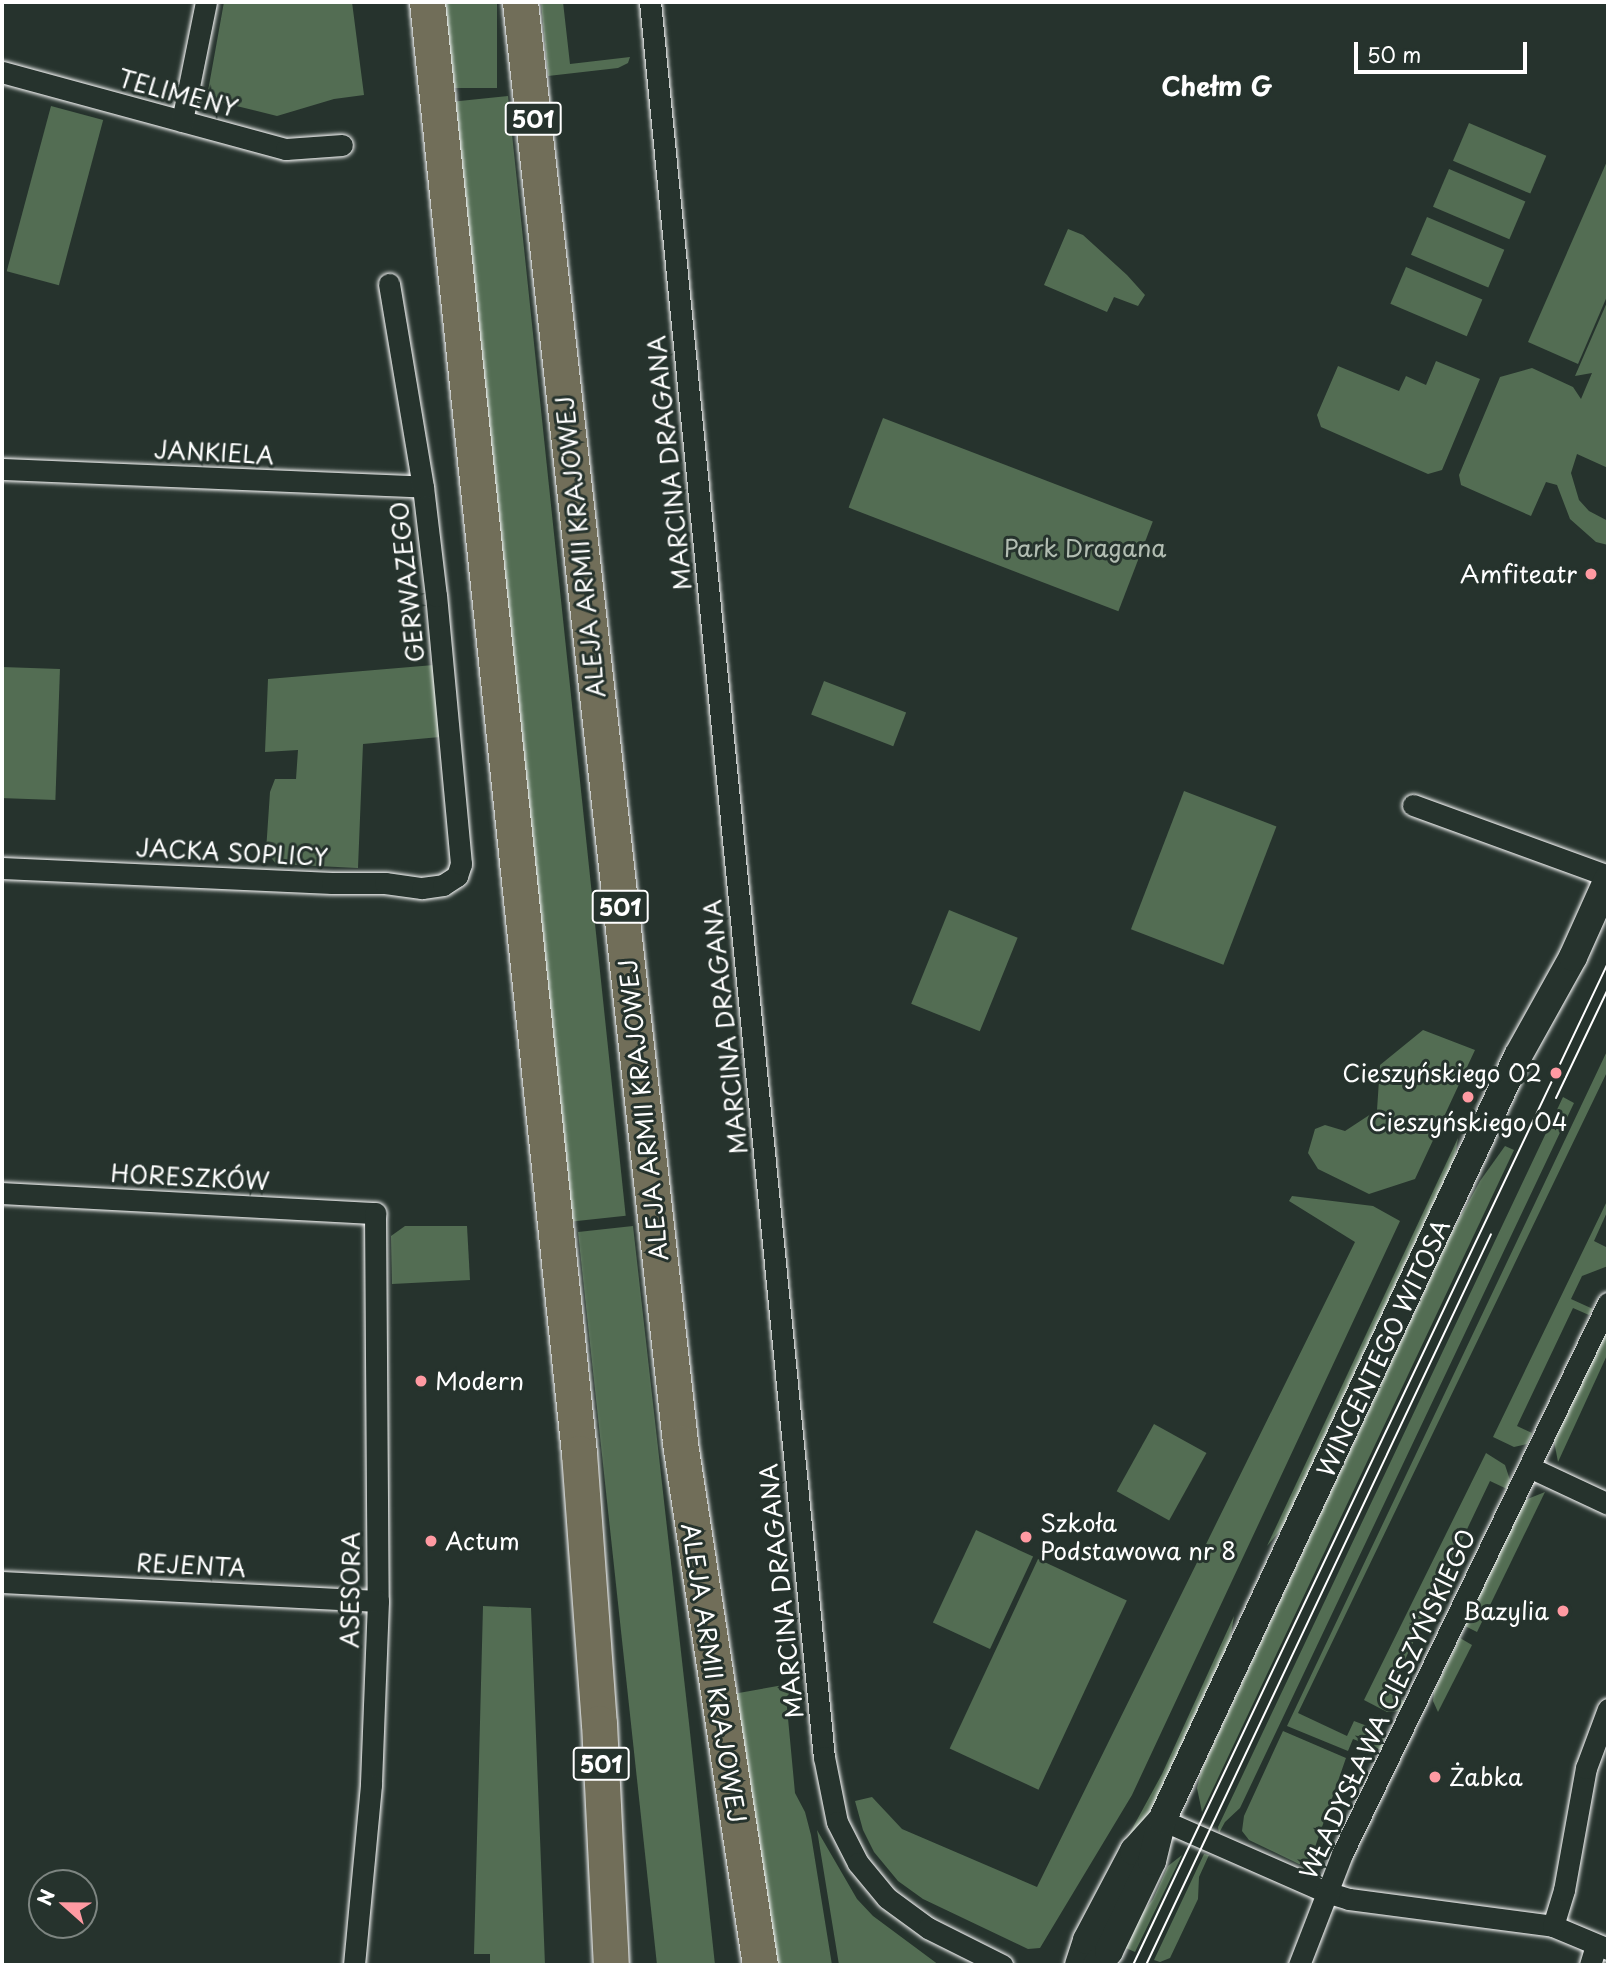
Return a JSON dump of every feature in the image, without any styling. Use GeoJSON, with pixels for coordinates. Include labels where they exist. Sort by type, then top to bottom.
{"type":"FeatureCollection","features":[{"type":"Feature","properties":{"kind":"main road","name":"501"},"geometry":{"type":"LineString","coordinates":[[427,2],[579,1453],[600,1748],[611,1965]]}},
{"type":"Feature","properties":{"kind":"main road","name":"ALEJA ARMII KRAJOWEJ"},"geometry":{"type":"LineString","coordinates":[[520,2],[680,1443],[760,1965]]}},
{"type":"Feature","properties":{"kind":"street"},"geometry":{"type":"LineString","coordinates":[[182,121],[206,2]]}},
{"type":"Feature","properties":{"kind":"street","name":"MARCINA DRAGANA"},"geometry":{"type":"LineString","coordinates":[[650,2],[824,1757],[837,1822],[858,1863],[887,1898],[928,1928],[1002,1965]]}},
{"type":"Feature","properties":{"kind":"street","name":"TELIMENY"},"geometry":{"type":"LineString","coordinates":[[2,72],[286,149],[342,145]]}},
{"type":"Feature","properties":{"kind":"street","name":"GERWAZEGO"},"geometry":{"type":"LineString","coordinates":[[389,284],[423,487],[461,864],[457,876]]}},
{"type":"Feature","properties":{"kind":"street","name":"JANKIELA"},"geometry":{"type":"LineString","coordinates":[[2,469],[423,487]]}},
{"type":"Feature","properties":{"kind":"street","name":"WINCENTEGO WITOSA"},"geometry":{"type":"LineString","coordinates":[[1097,1965],[1109,1951],[1152,1861],[1162,1820],[1518,1056],[1573,957],[1608,877],[1413,805]]}},
{"type":"Feature","properties":{"kind":"street","name":"JACKA SOPLICY"},"geometry":{"type":"LineString","coordinates":[[2,868],[385,883],[422,888],[443,885],[457,876]]}},
{"type":"Feature","properties":{"kind":"street","name":"HORESZKÓW"},"geometry":{"type":"LineString","coordinates":[[2,1194],[375,1213]]}},
{"type":"Feature","properties":{"kind":"street","name":"ASESORA"},"geometry":{"type":"LineString","coordinates":[[354,1965],[371,1785],[378,1601],[375,1213]]}},
{"type":"Feature","properties":{"kind":"street","name":"WŁADYSŁAWA CIESZYŃSKIEGO"},"geometry":{"type":"LineString","coordinates":[[1299,1965],[1326,1892],[1608,1303]]}},
{"type":"Feature","properties":{"kind":"street"},"geometry":{"type":"LineString","coordinates":[[1529,1467],[1608,1504]]}},
{"type":"Feature","properties":{"kind":"street","name":"REJENTA"},"geometry":{"type":"LineString","coordinates":[[2,1582],[378,1601]]}},
{"type":"Feature","properties":{"kind":"street"},"geometry":{"type":"LineString","coordinates":[[1553,1926],[1564,1890],[1586,1768],[1608,1709]]}},
{"type":"Feature","properties":{"kind":"street"},"geometry":{"type":"LineString","coordinates":[[1162,1820],[1326,1892],[1349,1899],[1553,1926],[1602,1947],[1590,1965]]}},
{"type":"Feature","properties":{"kind":"street","name":"WINCENTEGO WITOSA"},"geometry":{"type":"LineString","coordinates":[[1079,1965],[1091,1930],[1133,1851],[1162,1820]]}},
{"type":"Feature","properties":{"kind":"green space"},"geometry":{"type":"Polygon","coordinates":[[[224,2],[352,2],[364,95],[334,99],[277,116],[216,101],[208,91],[224,2]]]}},
{"type":"Feature","properties":{"kind":"green space"},"geometry":{"type":"Polygon","coordinates":[[[441,2],[497,2],[497,88],[441,88],[441,2]]]}},
{"type":"Feature","properties":{"kind":"green space"},"geometry":{"type":"Polygon","coordinates":[[[541,2],[563,2],[570,64],[630,57],[628,63],[618,68],[548,76],[541,2]]]}},
{"type":"Feature","properties":{"kind":"green space"},"geometry":{"type":"Polygon","coordinates":[[[508,96],[626,1216],[570,1222],[452,102],[508,96]]]}},
{"type":"Feature","properties":{"kind":"green space"},"geometry":{"type":"Polygon","coordinates":[[[51,106],[103,120],[59,285],[7,271],[51,106]]]}},
{"type":"Feature","properties":{"kind":"green space"},"geometry":{"type":"Polygon","coordinates":[[[1469,123],[1546,156],[1530,194],[1453,161],[1469,123]]]}},
{"type":"Feature","properties":{"kind":"green space"},"geometry":{"type":"Polygon","coordinates":[[[1608,159],[1608,294],[1578,364],[1528,342],[1608,159]]]}},
{"type":"Feature","properties":{"kind":"green space"},"geometry":{"type":"Polygon","coordinates":[[[1449,169],[1525,201],[1509,239],[1433,207],[1449,169]]]}},
{"type":"Feature","properties":{"kind":"green space"},"geometry":{"type":"Polygon","coordinates":[[[1427,217],[1504,250],[1488,288],[1411,255],[1427,217]]]}},
{"type":"Feature","properties":{"kind":"green space"},"geometry":{"type":"Polygon","coordinates":[[[1068,229],[1083,235],[1127,275],[1145,295],[1138,306],[1114,297],[1107,312],[1044,285],[1068,229]]]}},
{"type":"Feature","properties":{"kind":"green space"},"geometry":{"type":"Polygon","coordinates":[[[1406,267],[1482,299],[1467,336],[1390,304],[1406,267]]]}},
{"type":"Feature","properties":{"kind":"green space"},"geometry":{"type":"Polygon","coordinates":[[[1608,300],[1608,468],[1577,454],[1571,473],[1579,500],[1589,511],[1608,521],[1608,545],[1596,542],[1570,519],[1557,485],[1546,482],[1531,516],[1461,485],[1459,475],[1500,377],[1532,368],[1573,387],[1581,399],[1592,373],[1575,376],[1608,300]]]}},
{"type":"Feature","properties":{"kind":"green space"},"geometry":{"type":"Polygon","coordinates":[[[1436,361],[1480,379],[1442,470],[1428,474],[1321,427],[1317,415],[1338,366],[1399,391],[1406,376],[1426,385],[1436,361]]]}},
{"type":"Feature","properties":{"kind":"green space","name":"Park Dragana"},"geometry":{"type":"Polygon","coordinates":[[[883,418],[1153,522],[1118,611],[849,508],[883,418]]]}},
{"type":"Feature","properties":{"kind":"green space"},"geometry":{"type":"Polygon","coordinates":[[[434,665],[440,737],[363,744],[358,868],[276,864],[266,851],[270,792],[275,779],[296,779],[298,750],[265,752],[268,679],[434,665]]]}},
{"type":"Feature","properties":{"kind":"green space"},"geometry":{"type":"Polygon","coordinates":[[[2,667],[60,669],[55,800],[2,798],[2,667]]]}},
{"type":"Feature","properties":{"kind":"green space"},"geometry":{"type":"Polygon","coordinates":[[[824,681],[906,713],[893,746],[811,715],[824,681]]]}},
{"type":"Feature","properties":{"kind":"green space"},"geometry":{"type":"Polygon","coordinates":[[[1184,791],[1276,826],[1223,965],[1131,929],[1184,791]]]}},
{"type":"Feature","properties":{"kind":"green space"},"geometry":{"type":"Polygon","coordinates":[[[949,910],[1018,938],[980,1031],[911,1004],[949,910]]]}},
{"type":"Feature","properties":{"kind":"green space"},"geometry":{"type":"Polygon","coordinates":[[[1423,1030],[1475,1050],[1415,1179],[1369,1194],[1318,1169],[1308,1153],[1315,1129],[1325,1125],[1345,1131],[1377,1110],[1380,1065],[1423,1030]]]}},
{"type":"Feature","properties":{"kind":"green space"},"geometry":{"type":"Polygon","coordinates":[[[1608,1049],[1608,1070],[1298,1713],[1347,1736],[1354,1721],[1375,1729],[1384,1737],[1382,1750],[1353,1739],[1348,1751],[1287,1726],[1608,1049]]]}},
{"type":"Feature","properties":{"kind":"green space"},"geometry":{"type":"Polygon","coordinates":[[[1563,1097],[1574,1103],[1240,1808],[1225,1822],[1219,1833],[1218,1827],[1563,1097]]]}},
{"type":"Feature","properties":{"kind":"green space"},"geometry":{"type":"Polygon","coordinates":[[[1458,1138],[1454,1162],[1289,1520],[1267,1546],[1458,1138]]]}},
{"type":"Feature","properties":{"kind":"green space"},"geometry":{"type":"Polygon","coordinates":[[[1505,1146],[1514,1150],[1202,1812],[1197,1788],[1202,1769],[1450,1236],[1480,1181],[1505,1146]]]}},
{"type":"Feature","properties":{"kind":"green space"},"geometry":{"type":"Polygon","coordinates":[[[1292,1196],[1373,1206],[1400,1221],[1132,1795],[1040,1948],[1028,1949],[923,1899],[898,1881],[874,1852],[863,1830],[855,1801],[872,1797],[902,1829],[1037,1887],[1355,1242],[1289,1201],[1292,1196]]]}},
{"type":"Feature","properties":{"kind":"green space"},"geometry":{"type":"Polygon","coordinates":[[[1608,1199],[1608,1210],[1594,1241],[1608,1248],[1608,1266],[1582,1276],[1571,1299],[1593,1309],[1589,1315],[1573,1308],[1517,1426],[1532,1433],[1527,1444],[1514,1447],[1493,1437],[1608,1199]]]}},
{"type":"Feature","properties":{"kind":"green space"},"geometry":{"type":"Polygon","coordinates":[[[405,1226],[467,1226],[470,1280],[392,1284],[391,1236],[405,1226]]]}},
{"type":"Feature","properties":{"kind":"green space"},"geometry":{"type":"Polygon","coordinates":[[[633,1226],[715,1965],[657,1965],[578,1232],[633,1226]]]}},
{"type":"Feature","properties":{"kind":"green space"},"geometry":{"type":"Polygon","coordinates":[[[1608,1328],[1608,1353],[1558,1462],[1554,1441],[1608,1328]]]}},
{"type":"Feature","properties":{"kind":"green space"},"geometry":{"type":"Polygon","coordinates":[[[1154,1424],[1206,1453],[1169,1520],[1117,1491],[1154,1424]]]}},
{"type":"Feature","properties":{"kind":"green space"},"geometry":{"type":"Polygon","coordinates":[[[1486,1453],[1505,1465],[1510,1480],[1507,1489],[1490,1481],[1389,1693],[1406,1702],[1399,1711],[1387,1712],[1364,1700],[1486,1453]]]}},
{"type":"Feature","properties":{"kind":"green space"},"geometry":{"type":"Polygon","coordinates":[[[1545,1492],[1477,1632],[1465,1626],[1525,1500],[1545,1492]]]}},
{"type":"Feature","properties":{"kind":"green space"},"geometry":{"type":"Polygon","coordinates":[[[976,1530],[1033,1557],[990,1649],[933,1622],[976,1530]]]}},
{"type":"Feature","properties":{"kind":"green space"},"geometry":{"type":"Polygon","coordinates":[[[1038,1559],[1127,1600],[1038,1790],[950,1748],[1038,1559]]]}},
{"type":"Feature","properties":{"kind":"green space"},"geometry":{"type":"Polygon","coordinates":[[[483,1606],[531,1608],[545,1965],[490,1965],[490,1954],[474,1954],[483,1606]]]}},
{"type":"Feature","properties":{"kind":"green space"},"geometry":{"type":"Polygon","coordinates":[[[1234,1616],[1228,1652],[1154,1805],[1079,1926],[1162,1774],[1234,1616]]]}},
{"type":"Feature","properties":{"kind":"green space"},"geometry":{"type":"Polygon","coordinates":[[[1460,1638],[1472,1645],[1438,1712],[1433,1701],[1434,1692],[1460,1638]]]}},
{"type":"Feature","properties":{"kind":"green space"},"geometry":{"type":"Polygon","coordinates":[[[789,1684],[789,1694],[786,1697],[795,1793],[805,1812],[811,1835],[832,1965],[775,1965],[733,1694],[789,1684]]]}},
{"type":"Feature","properties":{"kind":"green space"},"geometry":{"type":"Polygon","coordinates":[[[1283,1731],[1346,1758],[1314,1850],[1319,1852],[1313,1863],[1299,1864],[1249,1840],[1242,1831],[1244,1816],[1283,1731]]]}},
{"type":"Feature","properties":{"kind":"green space"},"geometry":{"type":"Polygon","coordinates":[[[817,1830],[857,1899],[873,1916],[939,1965],[839,1965],[817,1830]]]}},
{"type":"Feature","properties":{"kind":"green space"},"geometry":{"type":"Polygon","coordinates":[[[1204,1854],[1209,1855],[1199,1877],[1198,1899],[1170,1958],[1160,1962],[1154,1960],[1204,1854]]]}},
{"type":"Feature","properties":{"kind":"green space"},"geometry":{"type":"Polygon","coordinates":[[[1182,1855],[1135,1952],[1119,1945],[1153,1899],[1168,1866],[1182,1855]]]}},
{"type":"Feature","properties":{"kind":"tram line"},"geometry":{"type":"LineString","coordinates":[[1133,1965],[1608,963]]}},
{"type":"Feature","properties":{"kind":"tram line"},"geometry":{"type":"LineString","coordinates":[[1556,1098],[1608,989]]}},
{"type":"Feature","properties":{"kind":"tram line"},"geometry":{"type":"LineString","coordinates":[[1146,1965],[1491,1234]]}},
{"type":"Feature","properties":{"kind":"place","name":"Amfiteatr"},"geometry":{"type":"Point","coordinates":[1591,574]}},
{"type":"Feature","properties":{"kind":"place","name":"Cieszyńskiego 02"},"geometry":{"type":"Point","coordinates":[1556,1073]}},
{"type":"Feature","properties":{"kind":"place","name":"Cieszyńskiego 04"},"geometry":{"type":"Point","coordinates":[1468,1097]}},
{"type":"Feature","properties":{"kind":"place","name":"Modern"},"geometry":{"type":"Point","coordinates":[421,1381]}},
{"type":"Feature","properties":{"kind":"place","name":"Szkoła Podstawowa nr 8"},"geometry":{"type":"Point","coordinates":[1026,1537]}},
{"type":"Feature","properties":{"kind":"place","name":"Actum"},"geometry":{"type":"Point","coordinates":[431,1541]}},
{"type":"Feature","properties":{"kind":"place","name":"Bazylia"},"geometry":{"type":"Point","coordinates":[1563,1611]}},
{"type":"Feature","properties":{"kind":"place","name":"Żabka"},"geometry":{"type":"Point","coordinates":[1435,1777]}},
{"type":"Feature","properties":{"kind":"district","name":"Chełm G"},"geometry":{"type":"Point","coordinates":[1217,86]}}]}
